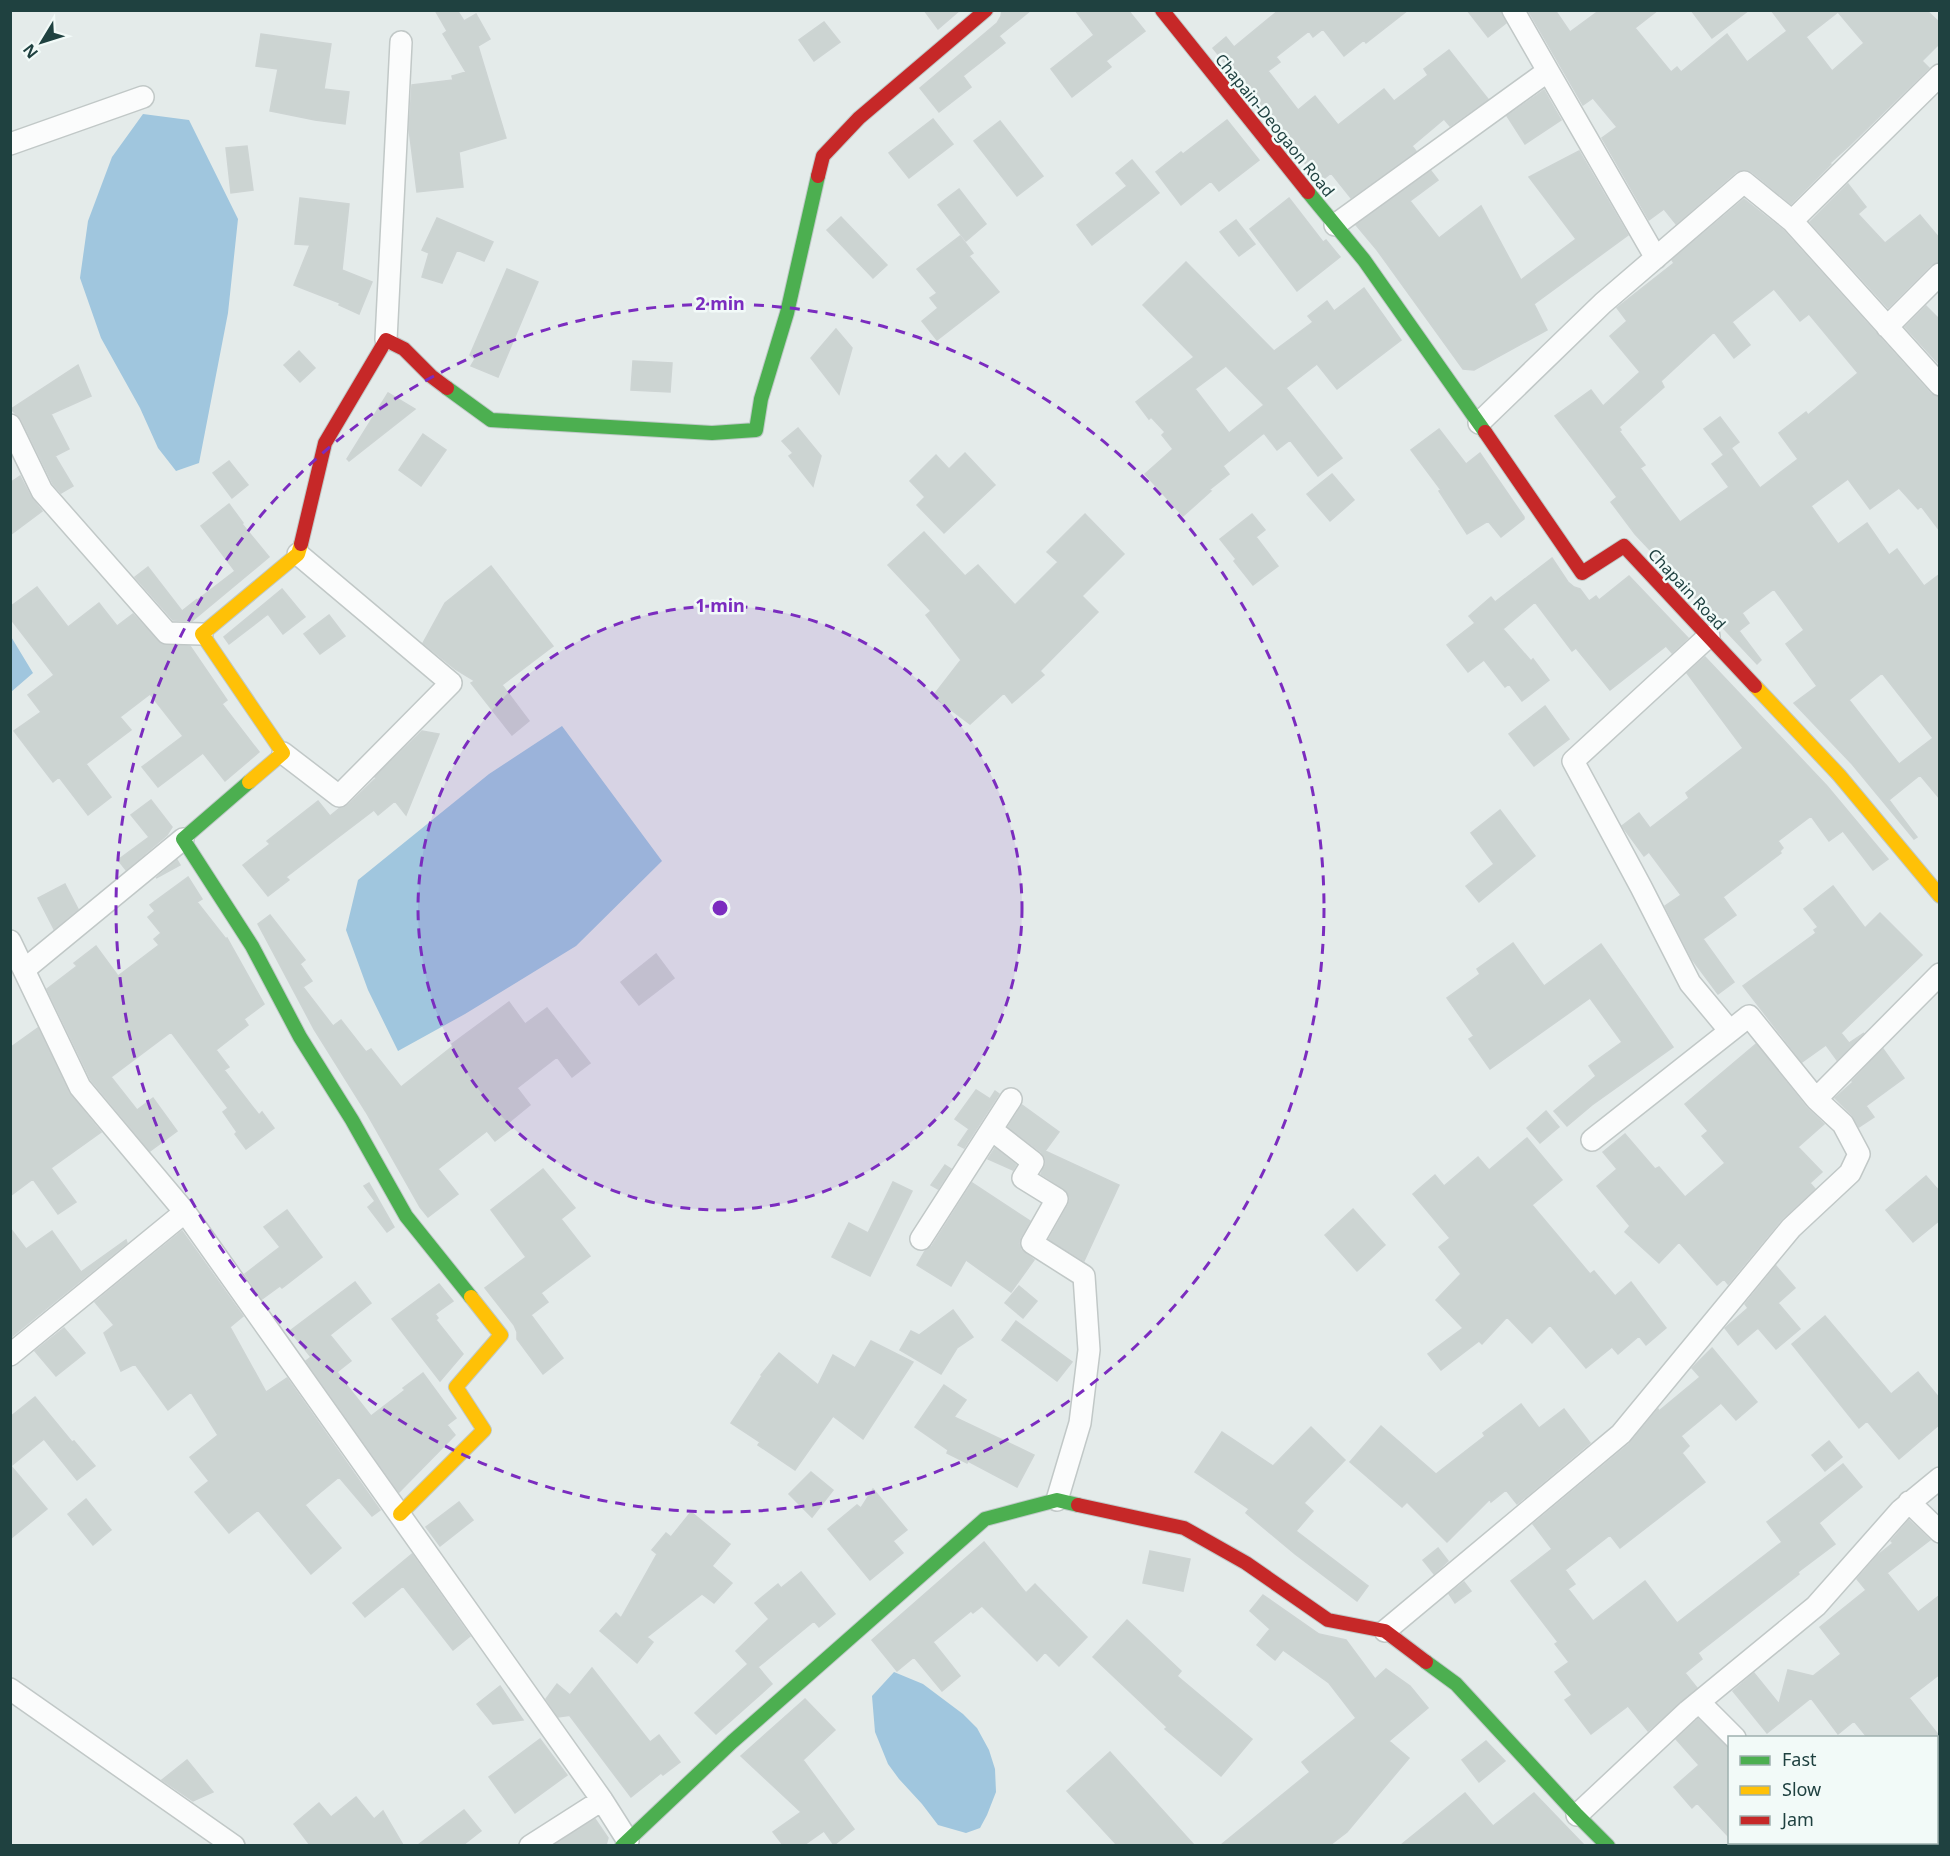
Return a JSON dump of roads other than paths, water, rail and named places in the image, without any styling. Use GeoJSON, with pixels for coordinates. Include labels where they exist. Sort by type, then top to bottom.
{"type":"FeatureCollection","features":[{"type":"Feature","properties":{"kind":"street"},"geometry":{"type":"LineString","coordinates":[[386,340],[404,349],[431,376],[491,420],[712,433],[756,430],[761,399],[787,313],[823,156],[859,118],[987,10]]}},
{"type":"Feature","properties":{"kind":"street","name":"Chapain-Deogaon Road"},"geometry":{"type":"LineString","coordinates":[[1162,10],[1194,53],[1364,260]]}},
{"type":"Feature","properties":{"kind":"street"},"geometry":{"type":"LineString","coordinates":[[1513,10],[1656,258]]}},
{"type":"Feature","properties":{"kind":"street"},"geometry":{"type":"LineString","coordinates":[[10,425],[42,491],[167,633],[201,634],[298,554],[325,443],[386,340],[400,42]]}},
{"type":"Feature","properties":{"kind":"street"},"geometry":{"type":"LineString","coordinates":[[1335,225],[1548,71]]}},
{"type":"Feature","properties":{"kind":"street"},"geometry":{"type":"LineString","coordinates":[[1792,221],[1940,75]]}},
{"type":"Feature","properties":{"kind":"street"},"geometry":{"type":"LineString","coordinates":[[10,144],[143,97]]}},
{"type":"Feature","properties":{"kind":"street"},"geometry":{"type":"LineString","coordinates":[[1479,423],[1603,303],[1744,182],[1792,221],[1940,385]]}},
{"type":"Feature","properties":{"kind":"street","name":"Chapain Road"},"geometry":{"type":"LineString","coordinates":[[1364,260],[1582,573],[1624,546],[1839,775],[1940,896]]}},
{"type":"Feature","properties":{"kind":"street"},"geometry":{"type":"LineString","coordinates":[[1887,327],[1940,274]]}},
{"type":"Feature","properties":{"kind":"street"},"geometry":{"type":"LineString","coordinates":[[201,634],[283,753],[339,796],[451,683],[298,554]]}},
{"type":"Feature","properties":{"kind":"street"},"geometry":{"type":"LineString","coordinates":[[1709,636],[1573,761],[1690,983],[1730,1031]]}},
{"type":"Feature","properties":{"kind":"street"},"geometry":{"type":"LineString","coordinates":[[25,969],[283,753]]}},
{"type":"Feature","properties":{"kind":"street"},"geometry":{"type":"LineString","coordinates":[[183,839],[252,946],[300,1037],[352,1120],[406,1215],[501,1335],[456,1387],[483,1430],[400,1514]]}},
{"type":"Feature","properties":{"kind":"street"},"geometry":{"type":"LineString","coordinates":[[10,940],[80,1087],[185,1212],[602,1800],[625,1843],[732,1742],[985,1519],[1058,1500],[1184,1528],[1246,1563],[1328,1620],[1385,1631],[1456,1684],[1577,1815],[1608,1845]]}},
{"type":"Feature","properties":{"kind":"street"},"geometry":{"type":"LineString","coordinates":[[1816,1099],[1940,974]]}},
{"type":"Feature","properties":{"kind":"street"},"geometry":{"type":"LineString","coordinates":[[1385,1631],[1621,1434],[1791,1228],[1850,1173],[1858,1154],[1844,1124],[1816,1099],[1749,1016],[1592,1140]]}},
{"type":"Feature","properties":{"kind":"street"},"geometry":{"type":"LineString","coordinates":[[921,1239],[1011,1099]]}},
{"type":"Feature","properties":{"kind":"street"},"geometry":{"type":"LineString","coordinates":[[992,1130],[1033,1162],[1023,1178],[1057,1199],[1032,1243],[1084,1276],[1089,1350],[1080,1423],[1058,1500]]}},
{"type":"Feature","properties":{"kind":"street"},"geometry":{"type":"LineString","coordinates":[[10,1355],[185,1212]]}},
{"type":"Feature","properties":{"kind":"street"},"geometry":{"type":"LineString","coordinates":[[1577,1815],[1699,1702],[1816,1606],[1909,1502],[1940,1478]]}},
{"type":"Feature","properties":{"kind":"street"},"geometry":{"type":"LineString","coordinates":[[1909,1502],[1940,1532]]}},
{"type":"Feature","properties":{"kind":"street"},"geometry":{"type":"LineString","coordinates":[[10,1689],[234,1845]]}},
{"type":"Feature","properties":{"kind":"street"},"geometry":{"type":"LineString","coordinates":[[1699,1702],[1734,1736]]}},
{"type":"Feature","properties":{"kind":"street"},"geometry":{"type":"LineString","coordinates":[[530,1845],[602,1800]]}},
{"type":"Feature","properties":{"kind":"water"},"geometry":{"type":"Polygon","coordinates":[[[143,114],[189,120],[238,219],[228,313],[199,463],[176,471],[158,448],[140,408],[101,338],[80,278],[88,221],[112,157],[143,114]]]}},
{"type":"Feature","properties":{"kind":"water"},"geometry":{"type":"Polygon","coordinates":[[[10,635],[33,673],[11,692],[10,692],[10,635]]]}},
{"type":"Feature","properties":{"kind":"water"},"geometry":{"type":"Polygon","coordinates":[[[562,726],[662,861],[576,946],[465,1014],[398,1051],[368,990],[346,930],[358,880],[489,774],[562,726]]]}},
{"type":"Feature","properties":{"kind":"water"},"geometry":{"type":"Polygon","coordinates":[[[894,1672],[923,1684],[963,1714],[977,1728],[989,1750],[995,1769],[996,1792],[980,1828],[966,1833],[938,1825],[888,1764],[875,1732],[872,1696],[894,1672]]]}}]}
